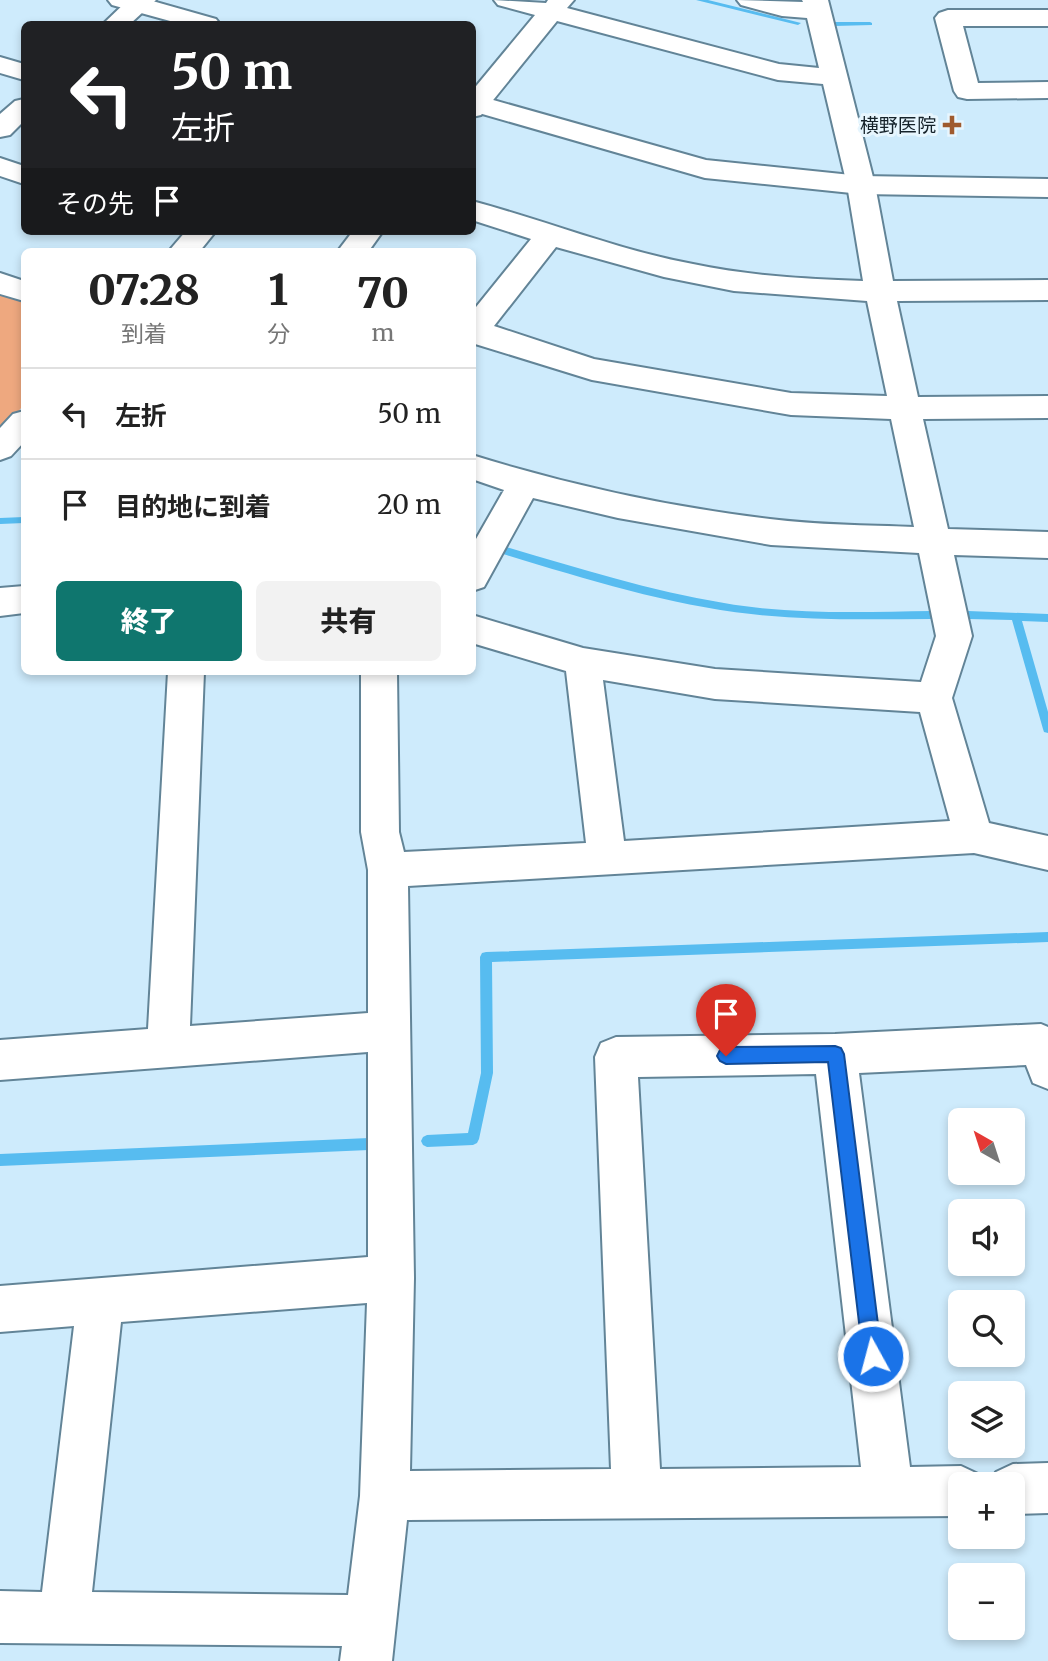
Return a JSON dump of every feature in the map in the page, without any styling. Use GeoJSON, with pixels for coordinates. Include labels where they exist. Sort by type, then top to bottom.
{"type":"FeatureCollection","features":[{"type":"Feature","properties":{"kind":"street"},"geometry":{"type":"LineString","coordinates":[[507,0],[556,6],[778,72],[834,77]]}},
{"type":"Feature","properties":{"kind":"street"},"geometry":{"type":"LineString","coordinates":[[750,0],[782,8],[816,5],[861,186],[880,290],[954,636],[934,698],[974,836]]}},
{"type":"Feature","properties":{"kind":"street"},"geometry":{"type":"LineString","coordinates":[[118,21],[134,2],[197,21]]}},
{"type":"Feature","properties":{"kind":"street"},"geometry":{"type":"LineString","coordinates":[[476,102],[556,6]]}},
{"type":"Feature","properties":{"kind":"street"},"geometry":{"type":"LineString","coordinates":[[1048,18],[948,18],[967,91],[1048,90]]}},
{"type":"Feature","properties":{"kind":"street"},"geometry":{"type":"LineString","coordinates":[[0,65],[21,71]]}},
{"type":"Feature","properties":{"kind":"street"},"geometry":{"type":"LineString","coordinates":[[476,105],[705,169],[861,186],[1048,187]]}},
{"type":"Feature","properties":{"kind":"street"},"geometry":{"type":"LineString","coordinates":[[0,129],[21,110]]}},
{"type":"Feature","properties":{"kind":"street"},"geometry":{"type":"LineString","coordinates":[[0,167],[21,174]]}},
{"type":"Feature","properties":{"kind":"street"},"geometry":{"type":"LineString","coordinates":[[476,211],[550,235],[694,274],[786,286],[880,290],[1048,290]]}},
{"type":"Feature","properties":{"kind":"street"},"geometry":{"type":"LineString","coordinates":[[476,328],[550,235]]}},
{"type":"Feature","properties":{"kind":"street"},"geometry":{"type":"LineString","coordinates":[[0,283],[21,290]]}},
{"type":"Feature","properties":{"kind":"street"},"geometry":{"type":"LineString","coordinates":[[476,333],[592,369],[791,404],[905,408],[1048,407]]}},
{"type":"Feature","properties":{"kind":"street"},"geometry":{"type":"LineString","coordinates":[[0,449],[21,425]]}},
{"type":"Feature","properties":{"kind":"street"},"geometry":{"type":"LineString","coordinates":[[0,449],[21,448]]}},
{"type":"Feature","properties":{"kind":"street"},"geometry":{"type":"LineString","coordinates":[[476,468],[524,484],[618,506],[771,532],[936,542],[1048,545]]}},
{"type":"Feature","properties":{"kind":"street"},"geometry":{"type":"LineString","coordinates":[[476,571],[524,484]]}},
{"type":"Feature","properties":{"kind":"street"},"geometry":{"type":"LineString","coordinates":[[0,602],[21,600]]}},
{"type":"Feature","properties":{"kind":"street"},"geometry":{"type":"LineString","coordinates":[[476,630],[583,662],[715,684],[934,698]]}},
{"type":"Feature","properties":{"kind":"street"},"geometry":{"type":"LineString","coordinates":[[583,662],[607,859]]}},
{"type":"Feature","properties":{"kind":"street"},"geometry":{"type":"LineString","coordinates":[[168,1049],[186,675]]}},
{"type":"Feature","properties":{"kind":"street"},"geometry":{"type":"LineString","coordinates":[[0,1617],[64,1618],[368,1641],[385,1496],[391,1278],[388,870],[380,832],[379,675]]}},
{"type":"Feature","properties":{"kind":"street"},"geometry":{"type":"LineString","coordinates":[[388,870],[974,836],[1048,853]]}},
{"type":"Feature","properties":{"kind":"street"},"geometry":{"type":"LineString","coordinates":[[0,1060],[390,1031]]}},
{"type":"Feature","properties":{"kind":"street"},"geometry":{"type":"LineString","coordinates":[[637,1496],[616,1057],[835,1054],[1041,1044],[1048,1069]]}},
{"type":"Feature","properties":{"kind":"street"},"geometry":{"type":"LineString","coordinates":[[835,1054],[890,1493]]}},
{"type":"Feature","properties":{"kind":"street"},"geometry":{"type":"LineString","coordinates":[[0,1309],[391,1278]]}},
{"type":"Feature","properties":{"kind":"street"},"geometry":{"type":"LineString","coordinates":[[64,1618],[100,1301]]}},
{"type":"Feature","properties":{"kind":"street"},"geometry":{"type":"LineString","coordinates":[[1025,1489],[1048,1488]]}},
{"type":"Feature","properties":{"kind":"street"},"geometry":{"type":"LineString","coordinates":[[385,1496],[948,1491]]}},
{"type":"Feature","properties":{"kind":"shaded area"},"geometry":{"type":"Polygon","coordinates":[[[0,292],[21,301],[21,408],[0,431],[0,292]]]}},
{"type":"Feature","properties":{"kind":"waterway"},"geometry":{"type":"LineString","coordinates":[[699,0],[798,23]]}},
{"type":"Feature","properties":{"kind":"waterway"},"geometry":{"type":"LineString","coordinates":[[834,24],[870,24]]}},
{"type":"Feature","properties":{"kind":"waterway"},"geometry":{"type":"LineString","coordinates":[[0,521],[21,520]]}},
{"type":"Feature","properties":{"kind":"waterway"},"geometry":{"type":"LineString","coordinates":[[506,551],[641,589],[750,611],[932,615]]}},
{"type":"Feature","properties":{"kind":"waterway"},"geometry":{"type":"LineString","coordinates":[[968,615],[1048,618]]}},
{"type":"Feature","properties":{"kind":"waterway"},"geometry":{"type":"LineString","coordinates":[[1016,617],[1048,729]]}},
{"type":"Feature","properties":{"kind":"waterway"},"geometry":{"type":"LineString","coordinates":[[427,1141],[473,1139],[487,1073],[486,957],[1048,937]]}},
{"type":"Feature","properties":{"kind":"waterway"},"geometry":{"type":"LineString","coordinates":[[0,1160],[369,1144]]}},
{"type":"Feature","properties":{"kind":"place","name":"横野医院"},"geometry":{"type":"Point","coordinates":[952,125]}},
{"type":"Feature","properties":{"kind":"route"},"geometry":{"type":"LineString","coordinates":[[726,1056],[835,1054],[873,1356]]}}]}
